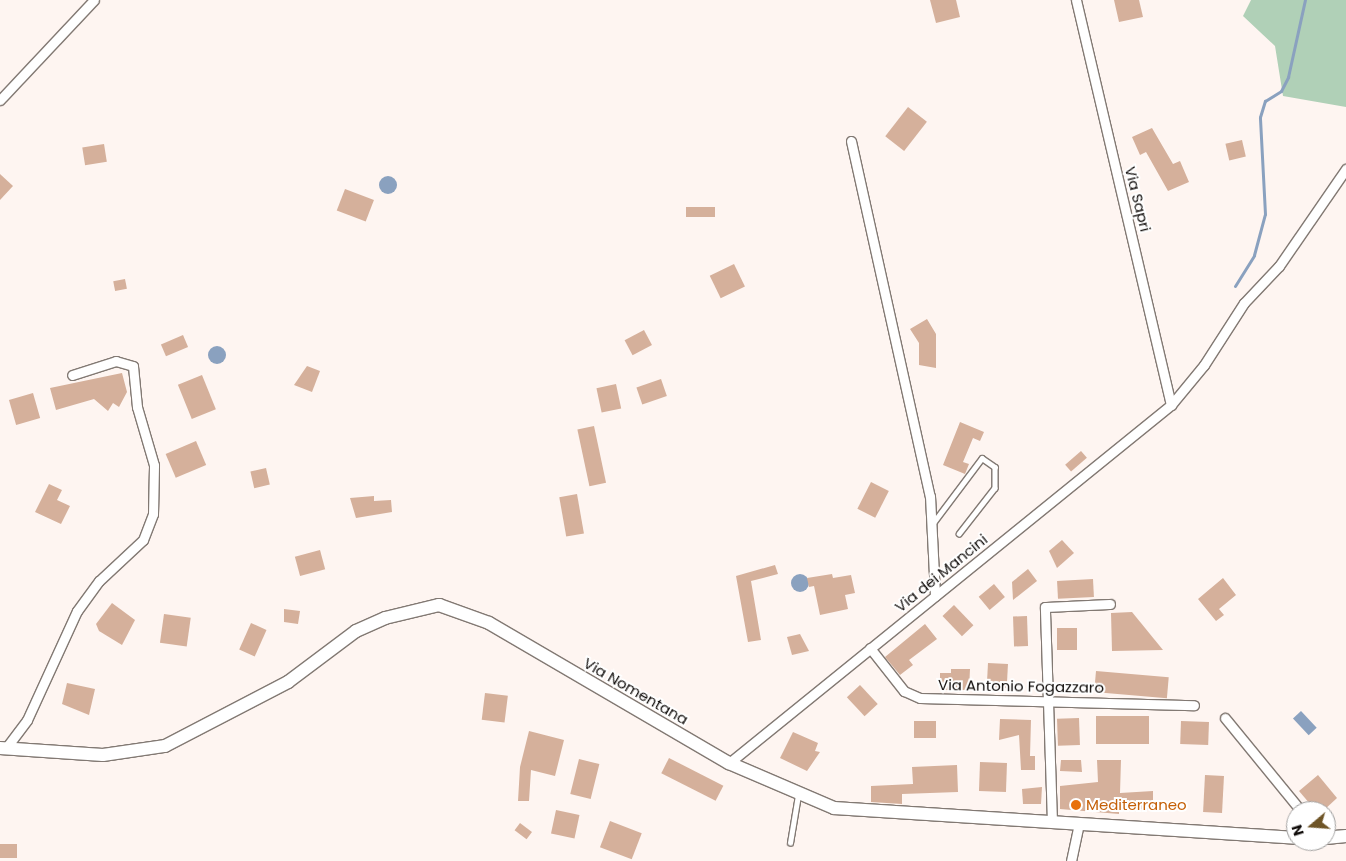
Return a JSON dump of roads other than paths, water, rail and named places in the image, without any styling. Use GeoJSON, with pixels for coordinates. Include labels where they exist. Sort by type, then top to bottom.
{"type":"FeatureCollection","features":[{"type":"Feature","properties":{"kind":"main road","name":"Via Nomentana"},"geometry":{"type":"LineString","coordinates":[[3,748],[103,755],[165,746],[288,682],[362,627],[439,605],[489,623],[729,763],[798,795],[860,813],[1079,823],[1286,837]]}},
{"type":"Feature","properties":{"kind":"street"},"geometry":{"type":"LineString","coordinates":[[0,100],[94,0]]}},
{"type":"Feature","properties":{"kind":"street","name":"Via Sapri"},"geometry":{"type":"LineString","coordinates":[[1076,0],[1171,405]]}},
{"type":"Feature","properties":{"kind":"street"},"geometry":{"type":"LineString","coordinates":[[851,141],[930,496],[933,523],[935,596]]}},
{"type":"Feature","properties":{"kind":"street","name":"Via dei Mancini"},"geometry":{"type":"LineString","coordinates":[[729,763],[1171,405],[1204,365],[1244,303],[1279,266],[1346,169]]}},
{"type":"Feature","properties":{"kind":"street"},"geometry":{"type":"LineString","coordinates":[[3,748],[28,720],[83,601],[143,540],[153,514],[154,465],[137,407],[133,366],[116,361],[72,375]]}},
{"type":"Feature","properties":{"kind":"street"},"geometry":{"type":"LineString","coordinates":[[1052,822],[1045,607],[1110,604]]}},
{"type":"Feature","properties":{"kind":"street","name":"Via Antonio Fogazzaro"},"geometry":{"type":"LineString","coordinates":[[870,648],[912,696],[1194,705]]}},
{"type":"Feature","properties":{"kind":"street"},"geometry":{"type":"LineString","coordinates":[[1225,718],[1293,801]]}},
{"type":"Feature","properties":{"kind":"street"},"geometry":{"type":"LineString","coordinates":[[1071,861],[1079,823]]}},
{"type":"Feature","properties":{"kind":"lane"},"geometry":{"type":"LineString","coordinates":[[933,523],[982,458],[995,467],[995,488],[959,534]]}},
{"type":"Feature","properties":{"kind":"lane"},"geometry":{"type":"LineString","coordinates":[[790,843],[798,795]]}},
{"type":"Feature","properties":{"kind":"water"},"geometry":{"type":"Polygon","coordinates":[[[388,176],[394,179],[397,185],[394,191],[388,194],[382,191],[379,185],[382,179],[388,176]]]}},
{"type":"Feature","properties":{"kind":"water"},"geometry":{"type":"Polygon","coordinates":[[[217,346],[225,351],[226,355],[221,363],[217,364],[209,359],[208,355],[213,347],[217,346]]]}},
{"type":"Feature","properties":{"kind":"water"},"geometry":{"type":"Polygon","coordinates":[[[800,574],[806,577],[809,583],[806,589],[800,592],[794,589],[791,583],[794,577],[800,574]]]}},
{"type":"Feature","properties":{"kind":"water"},"geometry":{"type":"Polygon","coordinates":[[[1301,711],[1317,728],[1309,735],[1293,719],[1301,711]]]}},
{"type":"Feature","properties":{"kind":"waterway"},"geometry":{"type":"LineString","coordinates":[[1235,286],[1254,255],[1265,214],[1260,117],[1265,101],[1281,91],[1288,77],[1305,0]]}},
{"type":"Feature","properties":{"kind":"place","name":"Mediterraneo"},"geometry":{"type":"Point","coordinates":[1076,805]}}]}
